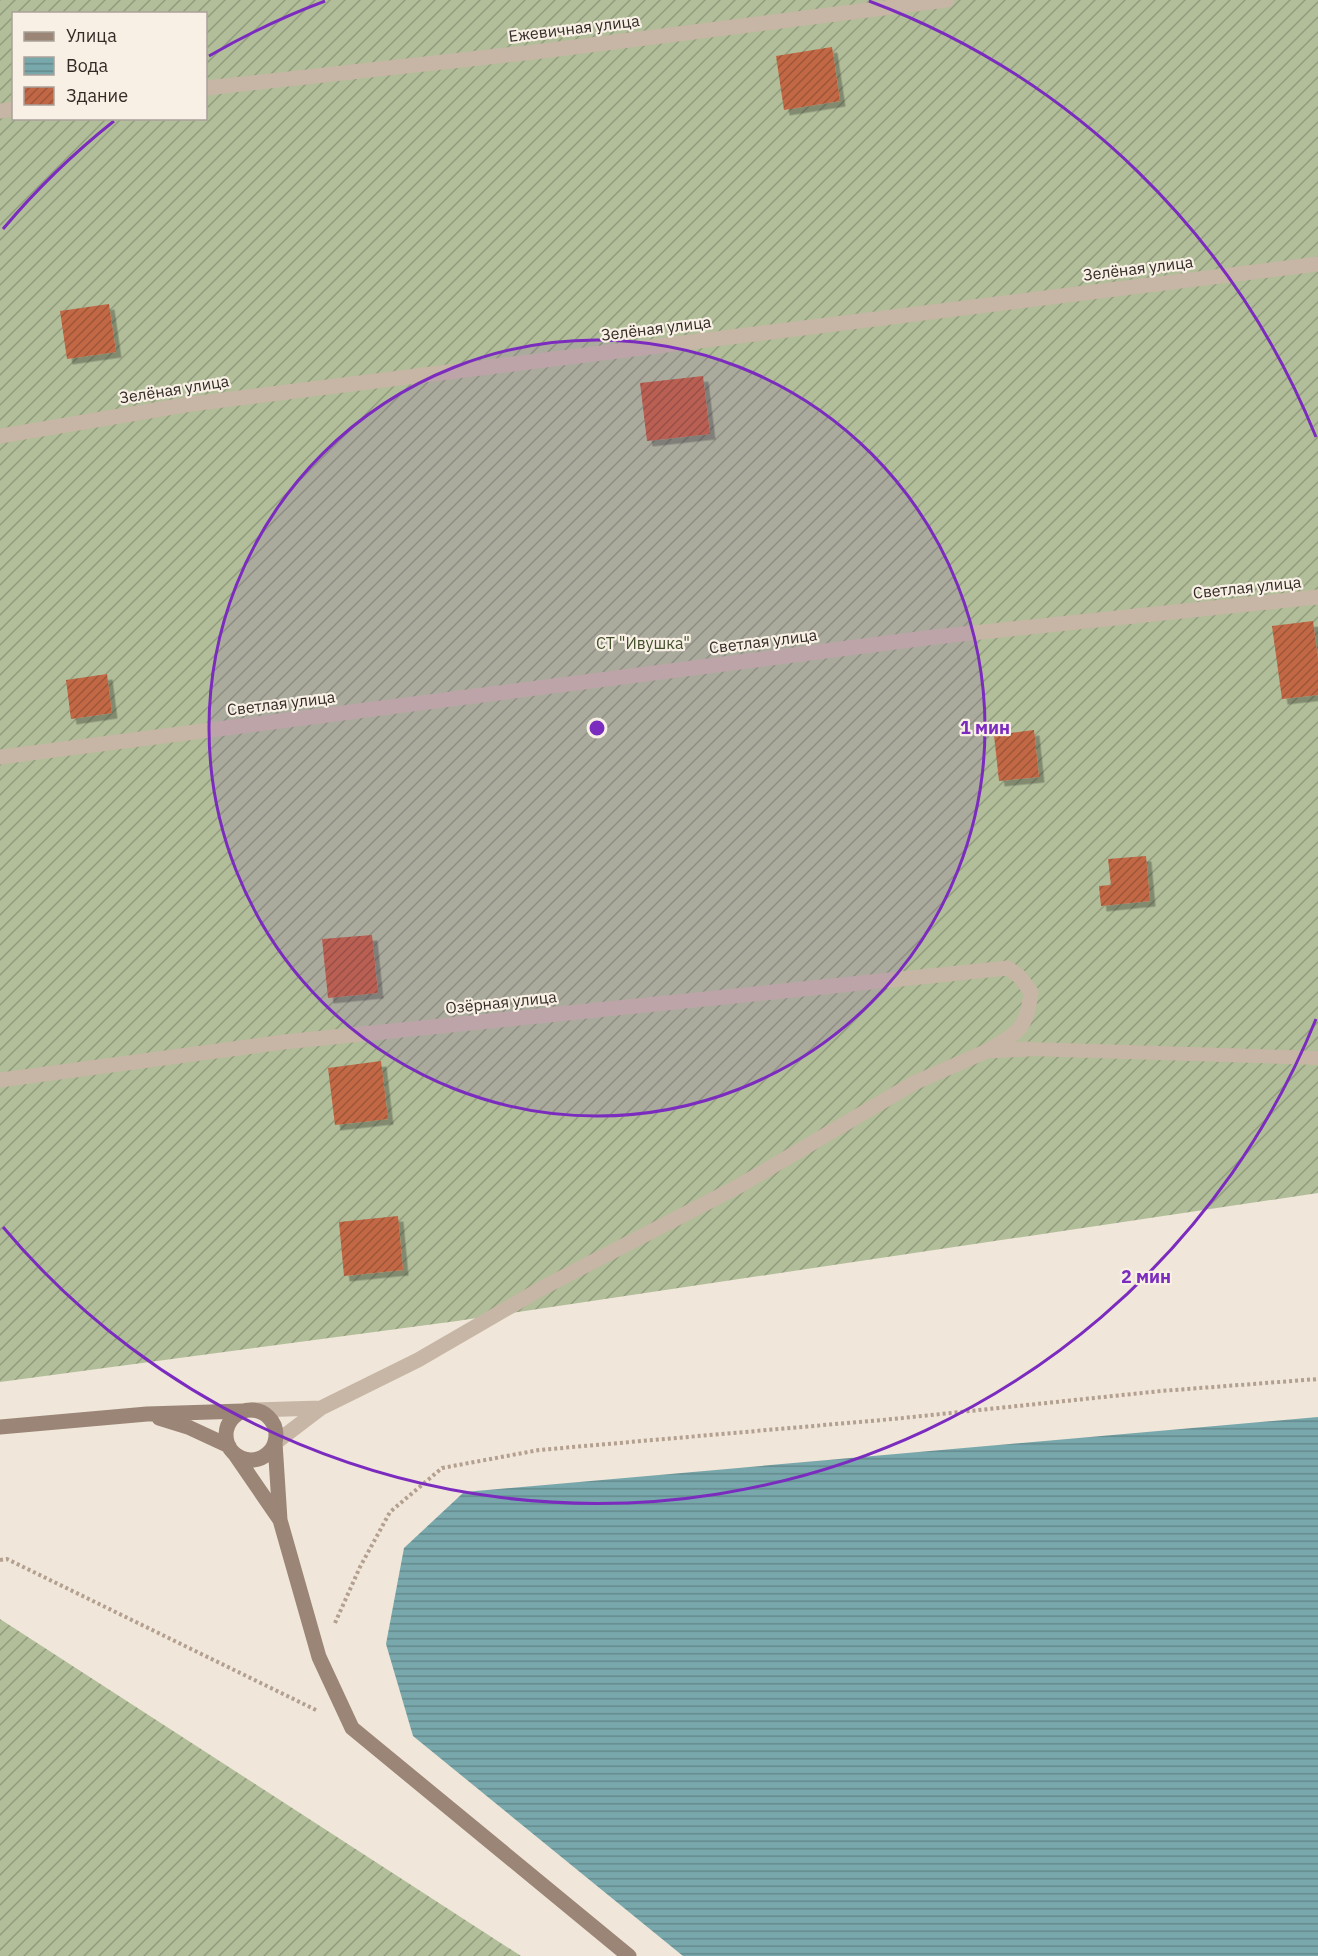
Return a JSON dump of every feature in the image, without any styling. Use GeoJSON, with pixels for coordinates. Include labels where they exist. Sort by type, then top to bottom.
{"type":"FeatureCollection","features":[{"type":"Feature","properties":{"kind":"street","name":"Ежевичная улица"},"geometry":{"type":"LineString","coordinates":[[207,88],[543,51],[947,0]]}},
{"type":"Feature","properties":{"kind":"street","name":"Зелёная улица"},"geometry":{"type":"LineString","coordinates":[[0,436],[191,404],[1318,264]]}},
{"type":"Feature","properties":{"kind":"street","name":"Светлая улица"},"geometry":{"type":"LineString","coordinates":[[0,757],[934,637],[1318,597]]}},
{"type":"Feature","properties":{"kind":"street","name":"Озёрная улица"},"geometry":{"type":"LineString","coordinates":[[0,1080],[284,1042],[1008,968],[1020,977],[1031,992],[1029,1011],[1018,1032],[987,1051]]}},
{"type":"Feature","properties":{"kind":"street"},"geometry":{"type":"LineString","coordinates":[[147,1414],[188,1427],[231,1449],[241,1458],[258,1459],[321,1408],[418,1360],[544,1287],[739,1186],[914,1083],[987,1051],[1029,1049]]}},
{"type":"Feature","properties":{"kind":"street"},"geometry":{"type":"LineString","coordinates":[[0,1427],[147,1414],[321,1408]]}},
{"type":"Feature","properties":{"kind":"street"},"geometry":{"type":"LineString","coordinates":[[280,1520],[231,1449],[226,1437],[231,1421],[247,1411],[266,1414],[275,1427],[280,1520],[319,1657],[352,1728],[629,1956]]}},
{"type":"Feature","properties":{"kind":"lane"},"geometry":{"type":"LineString","coordinates":[[1029,1049],[1318,1058]]}},
{"type":"Feature","properties":{"kind":"path"},"geometry":{"type":"LineString","coordinates":[[319,1657],[360,1567],[390,1512],[442,1468],[539,1450],[893,1419],[1161,1391],[1318,1379]]}},
{"type":"Feature","properties":{"kind":"path"},"geometry":{"type":"LineString","coordinates":[[0,1560],[7,1559],[352,1728]]}},
{"type":"Feature","properties":{"kind":"green space","name":"СТ \"Ивушка\""},"geometry":{"type":"Polygon","coordinates":[[[0,0],[1318,0],[1318,1193],[457,1321],[0,1382],[0,0]]]}},
{"type":"Feature","properties":{"kind":"green space"},"geometry":{"type":"Polygon","coordinates":[[[0,1619],[521,1956],[0,1956],[0,1619]]]}},
{"type":"Feature","properties":{"kind":"water"},"geometry":{"type":"Polygon","coordinates":[[[1318,1417],[1318,1956],[683,1956],[413,1736],[386,1644],[404,1548],[464,1492],[1318,1417]]]}},
{"type":"Feature","properties":{"kind":"building"},"geometry":{"type":"Polygon","coordinates":[[[832,47],[840,101],[784,110],[776,56],[832,47]]]}},
{"type":"Feature","properties":{"kind":"building"},"geometry":{"type":"Polygon","coordinates":[[[109,304],[116,352],[67,359],[60,311],[109,304]]]}},
{"type":"Feature","properties":{"kind":"building"},"geometry":{"type":"Polygon","coordinates":[[[703,376],[710,434],[647,441],[640,383],[703,376]]]}},
{"type":"Feature","properties":{"kind":"building"},"geometry":{"type":"Polygon","coordinates":[[[1313,621],[1318,659],[1318,695],[1282,699],[1272,626],[1313,621]]]}},
{"type":"Feature","properties":{"kind":"building"},"geometry":{"type":"Polygon","coordinates":[[[107,674],[112,713],[71,719],[66,680],[107,674]]]}},
{"type":"Feature","properties":{"kind":"building"},"geometry":{"type":"Polygon","coordinates":[[[1034,730],[1039,777],[999,781],[994,735],[1034,730]]]}},
{"type":"Feature","properties":{"kind":"building"},"geometry":{"type":"Polygon","coordinates":[[[1146,856],[1150,901],[1101,906],[1099,886],[1111,885],[1108,859],[1146,856]]]}},
{"type":"Feature","properties":{"kind":"building"},"geometry":{"type":"Polygon","coordinates":[[[372,935],[378,993],[328,998],[322,939],[372,935]]]}},
{"type":"Feature","properties":{"kind":"building"},"geometry":{"type":"Polygon","coordinates":[[[381,1061],[388,1119],[335,1125],[328,1068],[381,1061]]]}},
{"type":"Feature","properties":{"kind":"building"},"geometry":{"type":"Polygon","coordinates":[[[398,1216],[403,1270],[344,1276],[339,1222],[398,1216]]]}}]}
